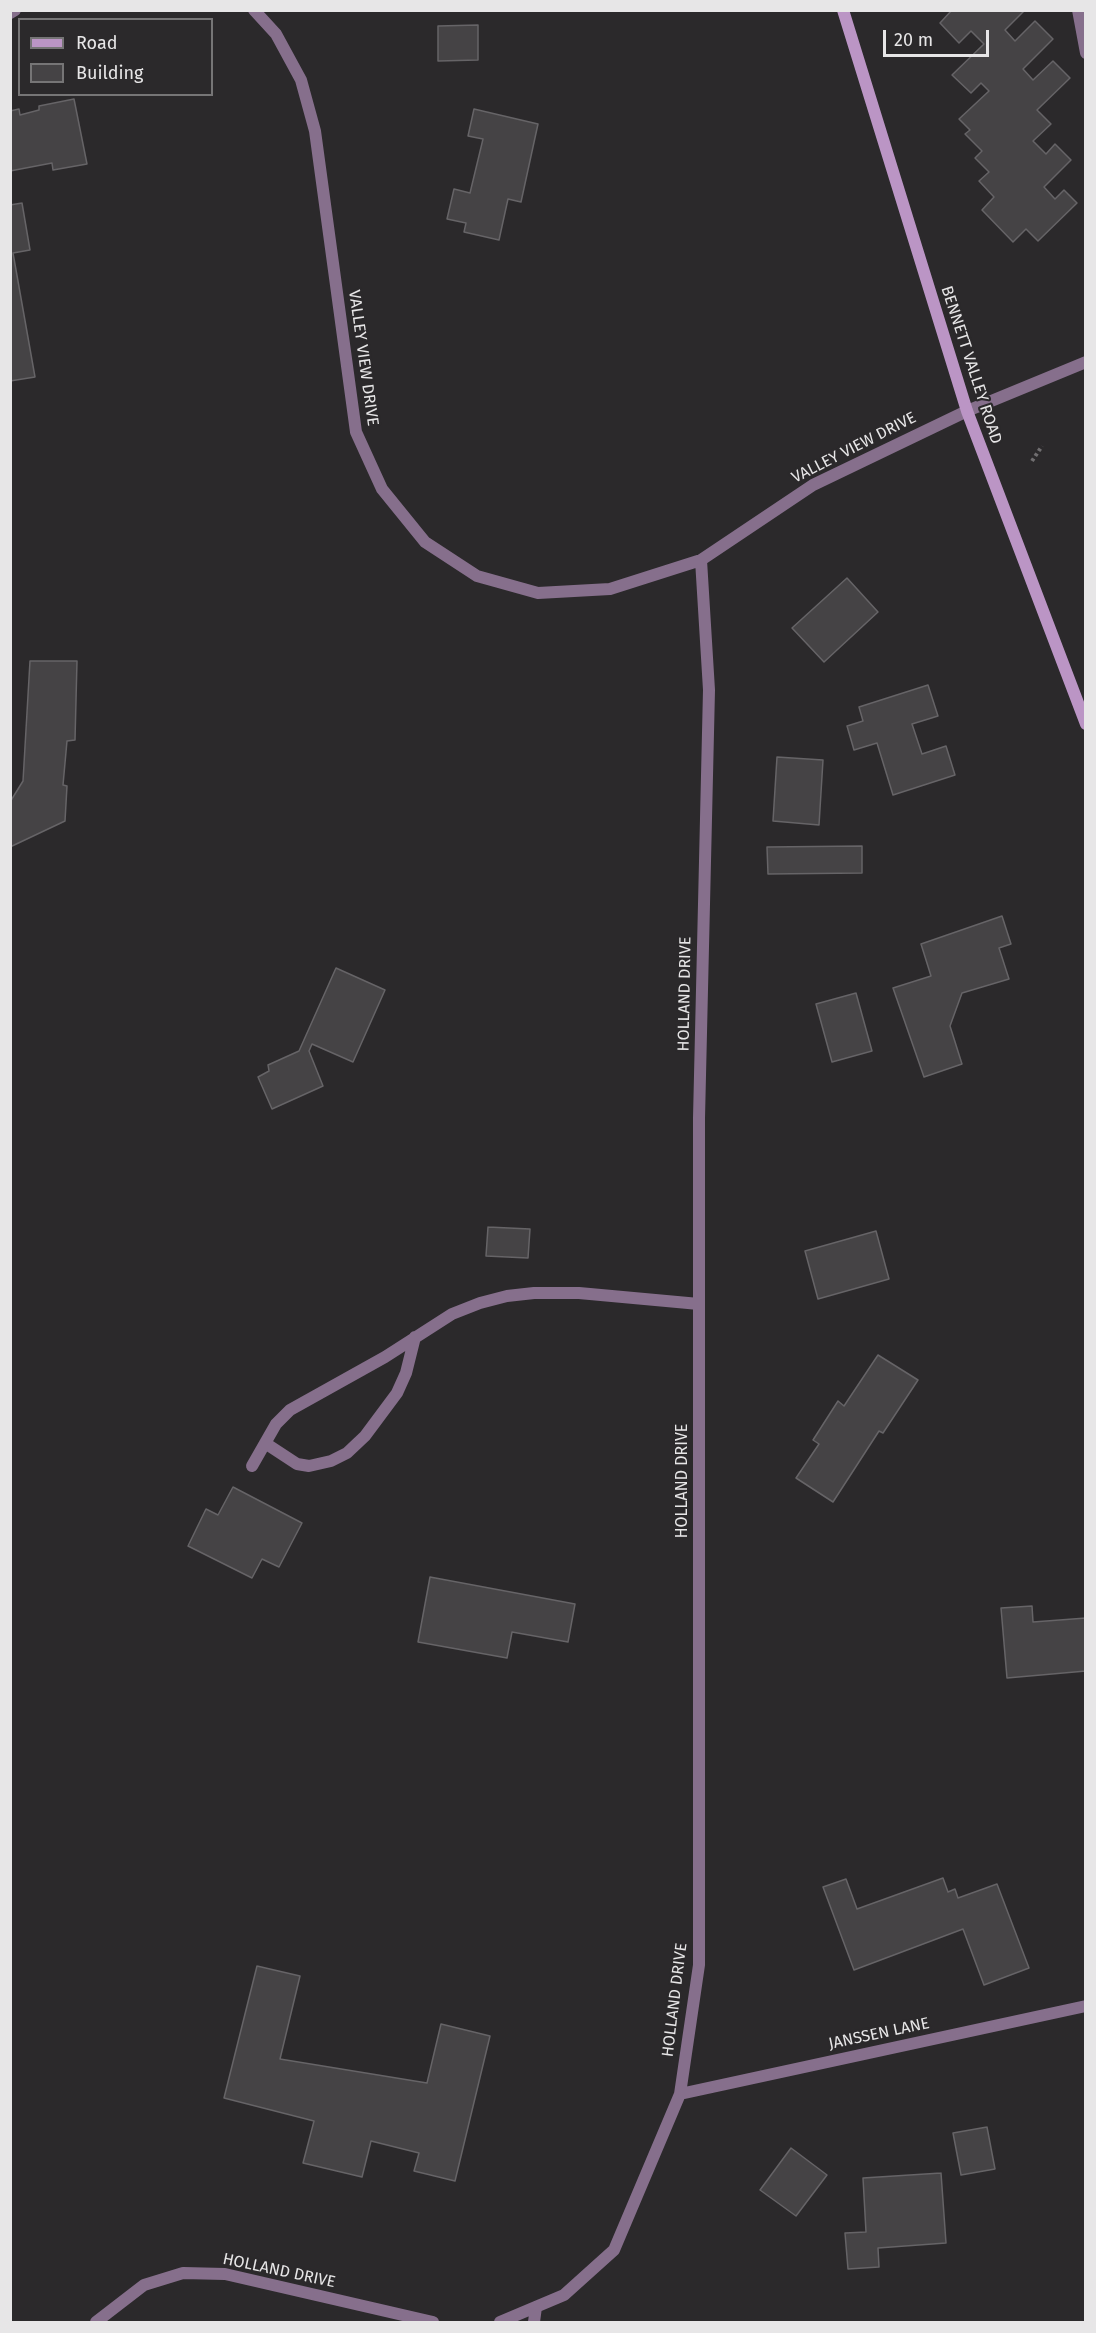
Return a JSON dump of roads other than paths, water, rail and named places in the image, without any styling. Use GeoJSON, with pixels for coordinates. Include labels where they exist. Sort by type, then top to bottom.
{"type":"FeatureCollection","features":[{"type":"Feature","properties":{"kind":"street"},"geometry":{"type":"LineString","coordinates":[[10,13],[15,10]]}},
{"type":"Feature","properties":{"kind":"street","name":"VALLEY VIEW DRIVE"},"geometry":{"type":"LineString","coordinates":[[254,10],[276,34],[301,80],[315,131],[356,432],[382,489],[425,542],[477,576],[538,593],[610,589],[701,560],[813,485],[967,411],[1086,362]]}},
{"type":"Feature","properties":{"kind":"street","name":"BENNETT VALLEY ROAD"},"geometry":{"type":"LineString","coordinates":[[843,10],[967,411],[1086,724]]}},
{"type":"Feature","properties":{"kind":"street"},"geometry":{"type":"LineString","coordinates":[[1078,10],[1086,53]]}},
{"type":"Feature","properties":{"kind":"street","name":"HOLLAND DRIVE"},"geometry":{"type":"LineString","coordinates":[[500,2322],[564,2295],[614,2250],[680,2094],[699,1965],[699,1118],[709,690],[701,560]]}},
{"type":"Feature","properties":{"kind":"street"},"geometry":{"type":"LineString","coordinates":[[252,1466],[276,1424],[290,1410],[368,1368],[453,1314],[480,1303],[507,1296],[534,1293],[579,1293],[699,1304]]}},
{"type":"Feature","properties":{"kind":"street"},"geometry":{"type":"LineString","coordinates":[[265,1443],[297,1464],[309,1466],[331,1461],[347,1453],[364,1437],[396,1393],[406,1373],[415,1337]]}},
{"type":"Feature","properties":{"kind":"street","name":"JANSSEN LANE"},"geometry":{"type":"LineString","coordinates":[[680,2094],[1086,2006]]}},
{"type":"Feature","properties":{"kind":"street","name":"HOLLAND DRIVE"},"geometry":{"type":"LineString","coordinates":[[96,2322],[144,2285],[183,2273],[225,2274],[433,2322]]}},
{"type":"Feature","properties":{"kind":"street"},"geometry":{"type":"LineString","coordinates":[[534,2322],[536,2307]]}}]}
